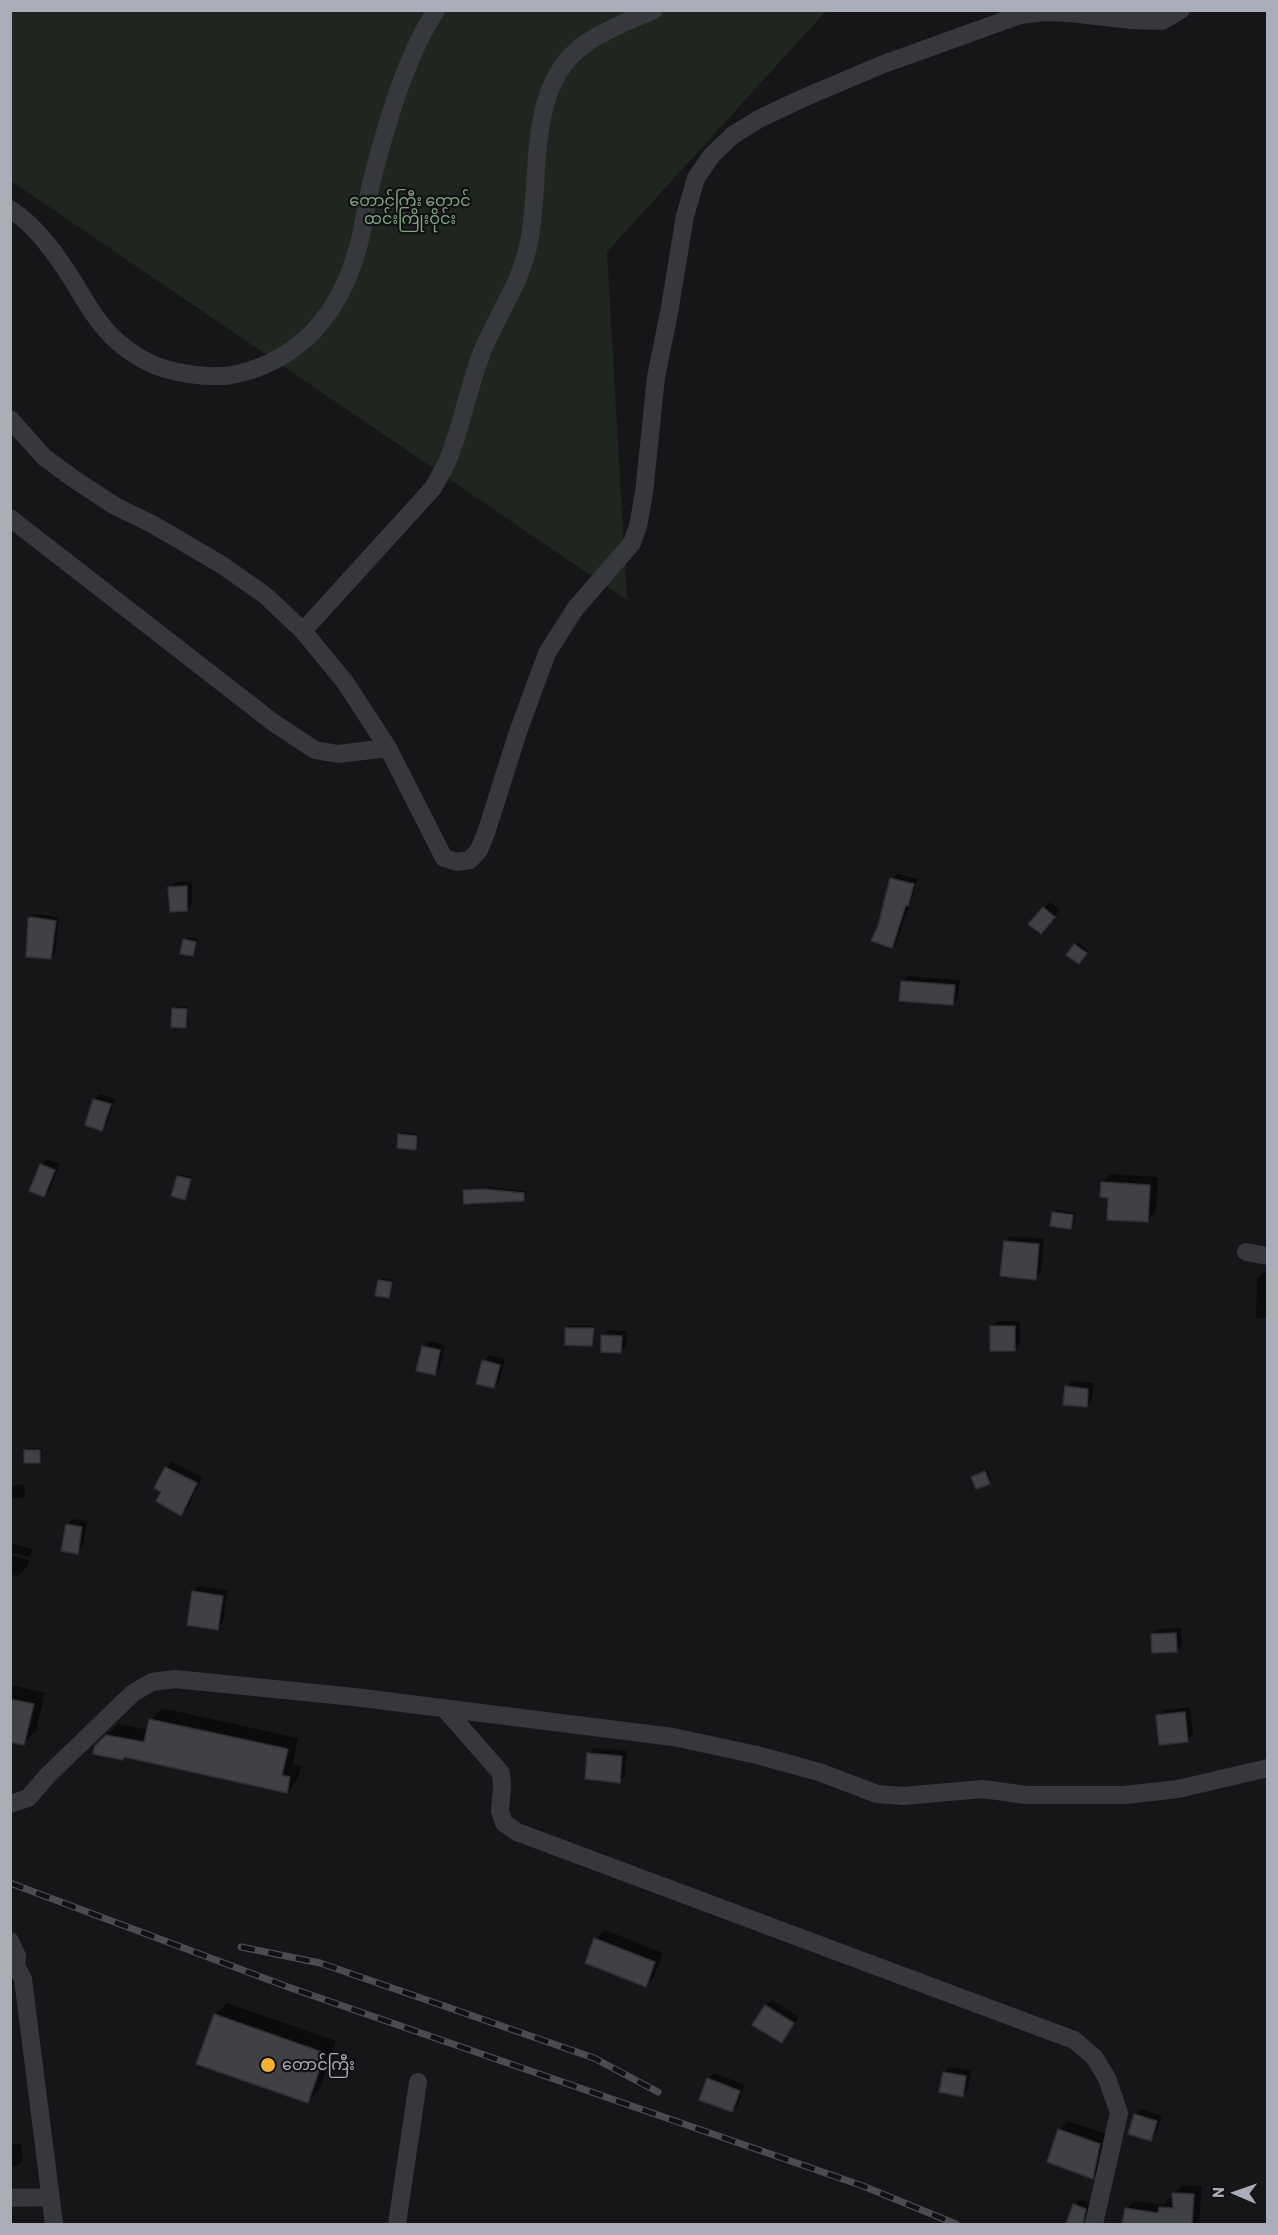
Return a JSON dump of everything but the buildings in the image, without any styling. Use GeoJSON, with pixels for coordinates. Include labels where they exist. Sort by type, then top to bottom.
{"type":"FeatureCollection","features":[{"type":"Feature","properties":{"kind":"street"},"geometry":{"type":"LineString","coordinates":[[10,208],[40,235],[70,275],[93,314],[117,342],[147,362],[187,374],[224,377],[257,369],[296,349],[323,321],[342,292],[357,251],[371,183],[387,126],[407,71],[436,10]]}},
{"type":"Feature","properties":{"kind":"street"},"geometry":{"type":"LineString","coordinates":[[303,631],[433,488],[448,460],[484,348],[518,278],[528,248],[542,118],[548,94],[562,67],[584,45],[619,24],[654,10]]}},
{"type":"Feature","properties":{"kind":"street"},"geometry":{"type":"LineString","coordinates":[[10,419],[44,457],[71,477],[115,506],[152,524],[222,565],[266,596],[303,631],[345,682],[388,748],[444,858],[457,862],[470,860],[479,850],[486,833],[518,732],[548,653],[575,609],[632,543],[638,526],[644,494],[656,377],[685,216],[696,178],[712,155],[734,135],[759,119],[801,99],[881,65],[1020,15],[1044,12],[1070,13],[1162,21],[1181,10]]}},
{"type":"Feature","properties":{"kind":"street"},"geometry":{"type":"LineString","coordinates":[[10,518],[274,723],[315,750],[338,754],[388,748]]}},
{"type":"Feature","properties":{"kind":"street"},"geometry":{"type":"LineString","coordinates":[[1246,1252],[1268,1256]]}},
{"type":"Feature","properties":{"kind":"street"},"geometry":{"type":"LineString","coordinates":[[10,1804],[28,1798],[48,1775],[133,1693],[152,1682],[175,1679],[354,1697],[673,1737],[757,1755],[819,1772],[877,1794],[903,1796],[983,1789],[1026,1795],[1124,1795],[1178,1789],[1268,1768]]}},
{"type":"Feature","properties":{"kind":"street"},"geometry":{"type":"LineString","coordinates":[[444,1708],[501,1773],[500,1811],[504,1823],[517,1832],[1074,2040],[1094,2056],[1107,2078],[1119,2113],[1094,2224]]}},
{"type":"Feature","properties":{"kind":"street"},"geometry":{"type":"LineString","coordinates":[[10,1941],[17,1956],[13,1964],[23,1979],[54,2224]]}},
{"type":"Feature","properties":{"kind":"street"},"geometry":{"type":"LineString","coordinates":[[397,2224],[418,2082]]}},
{"type":"Feature","properties":{"kind":"street"},"geometry":{"type":"LineString","coordinates":[[10,2198],[51,2197]]}},
{"type":"Feature","properties":{"kind":"green space","name":"တောင်ကြီး တောင် ထင်းကြိုးဝိုင်း"},"geometry":{"type":"Polygon","coordinates":[[[10,11],[826,11],[607,252],[627,600],[11,181],[10,11]]]}},
{"type":"Feature","properties":{"kind":"railway"},"geometry":{"type":"LineString","coordinates":[[10,1883],[288,1987],[863,2186],[956,2224]]}},
{"type":"Feature","properties":{"kind":"railway"},"geometry":{"type":"LineString","coordinates":[[241,1947],[320,1963],[594,2058],[658,2092]]}},
{"type":"Feature","properties":{"kind":"place","name":"တောင်ကြီး"},"geometry":{"type":"Point","coordinates":[268,2065]}}]}
